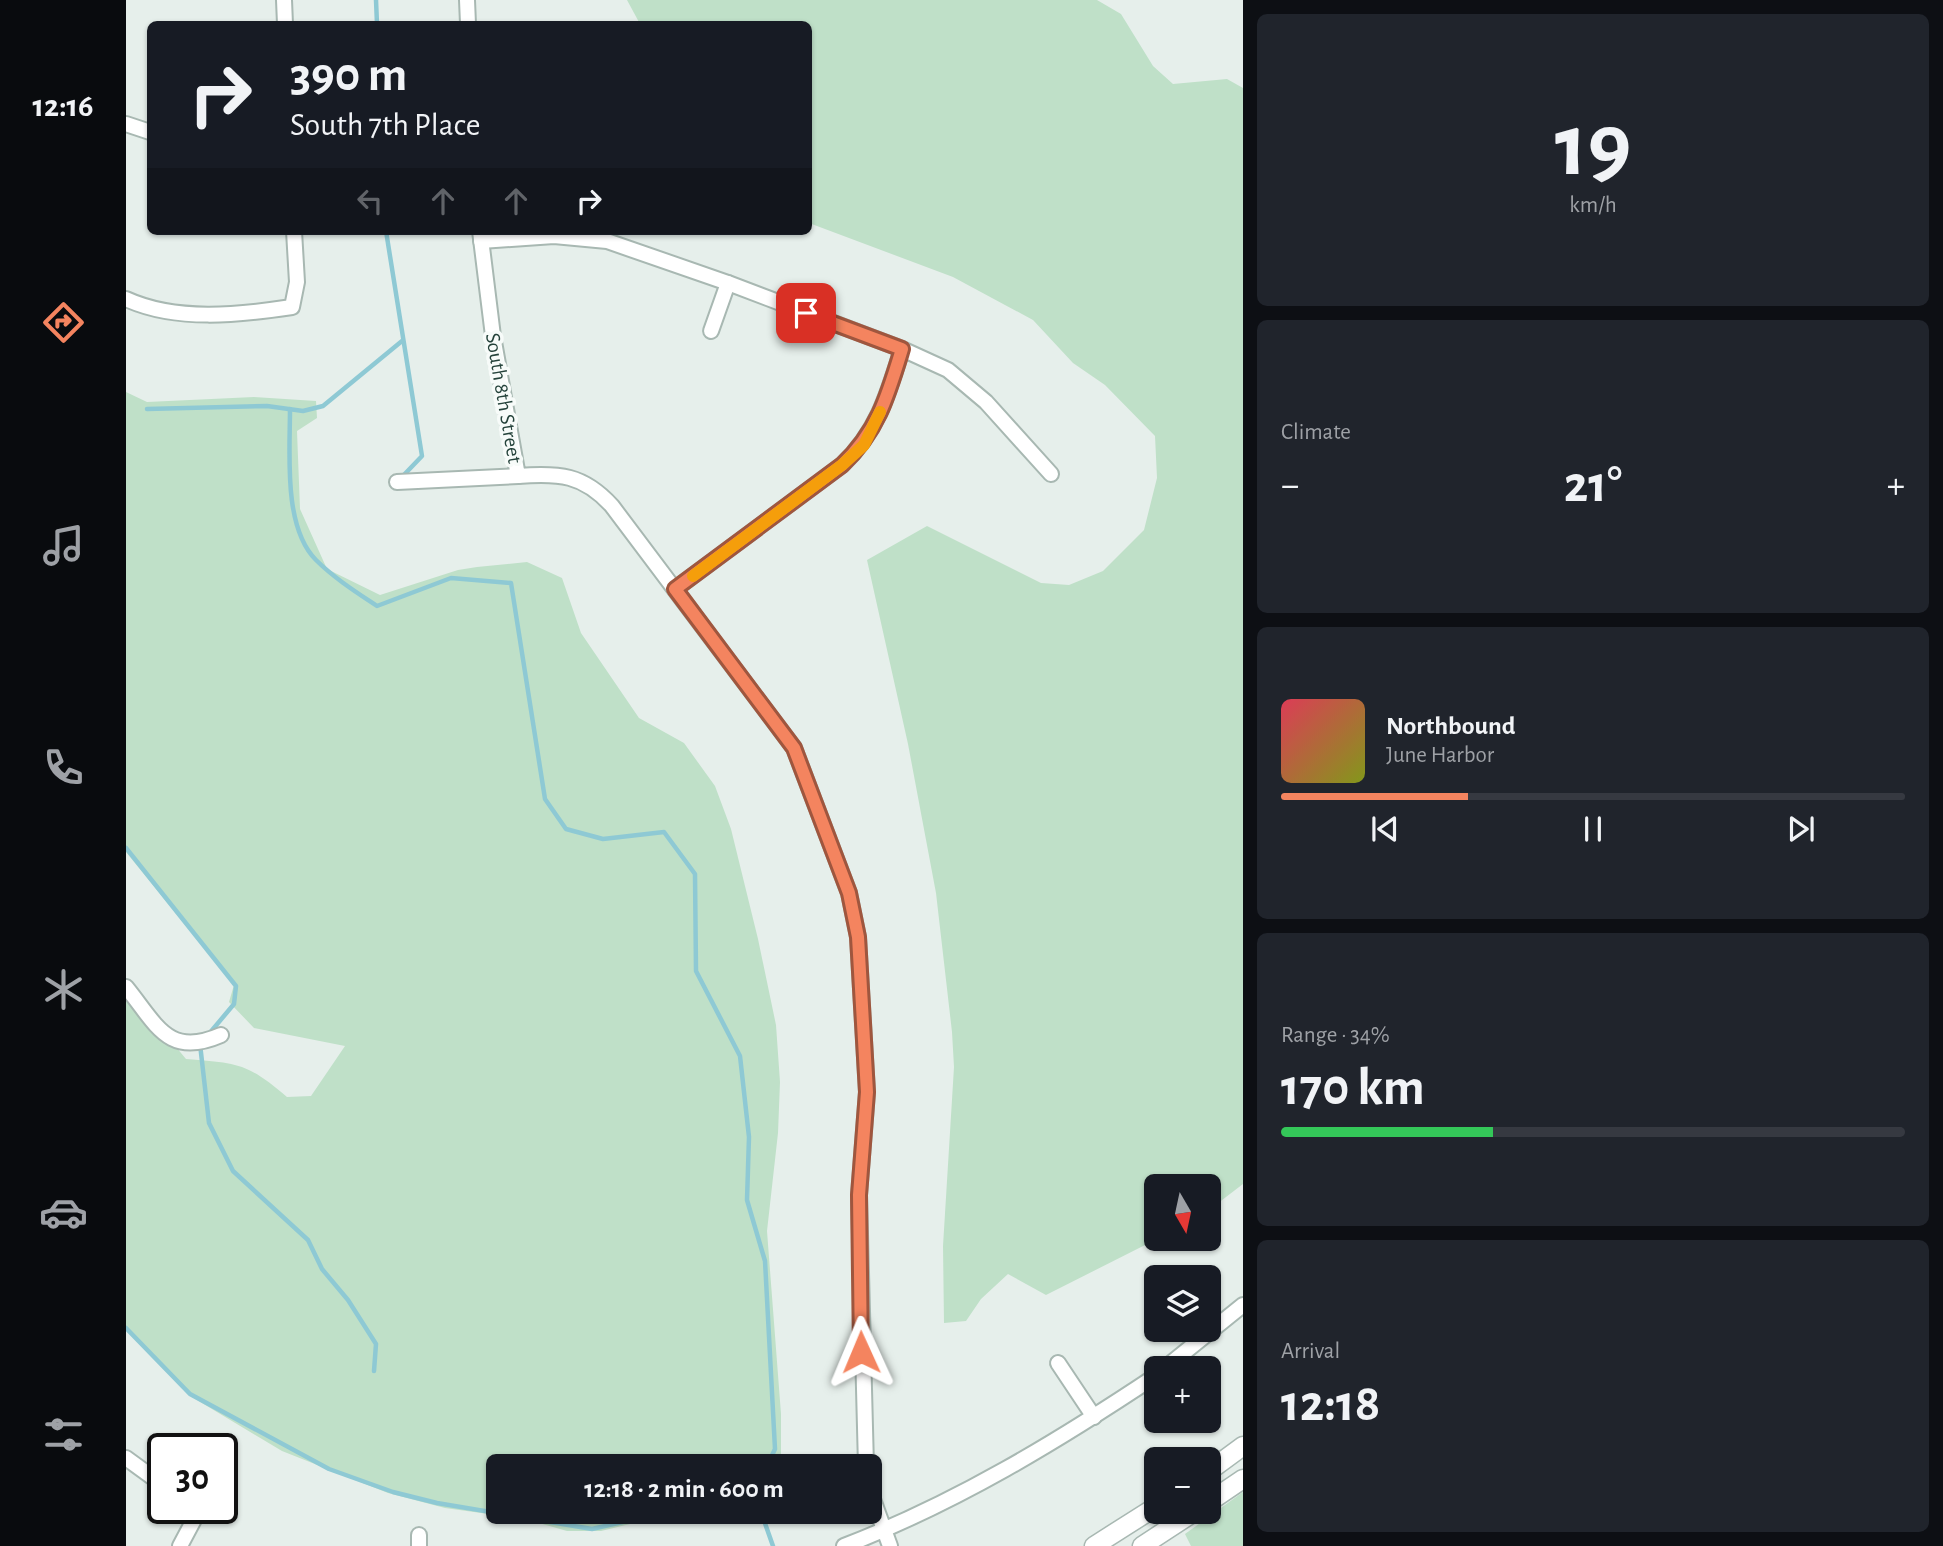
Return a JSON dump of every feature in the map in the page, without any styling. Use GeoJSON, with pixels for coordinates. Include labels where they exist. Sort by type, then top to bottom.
{"type":"FeatureCollection","features":[{"type":"Feature","properties":{"kind":"street"},"geometry":{"type":"LineString","coordinates":[[284,0],[285,21]]}},
{"type":"Feature","properties":{"kind":"street"},"geometry":{"type":"LineString","coordinates":[[467,0],[468,21]]}},
{"type":"Feature","properties":{"kind":"street"},"geometry":{"type":"LineString","coordinates":[[126,124],[147,131]]}},
{"type":"Feature","properties":{"kind":"street"},"geometry":{"type":"LineString","coordinates":[[126,299],[146,308],[179,314],[292,307],[297,282],[294,235]]}},
{"type":"Feature","properties":{"kind":"street"},"geometry":{"type":"LineString","coordinates":[[480,236],[587,238],[646,253],[902,349],[948,370],[986,402],[1051,474]]}},
{"type":"Feature","properties":{"kind":"street","name":"South 8th Street"},"geometry":{"type":"LineString","coordinates":[[480,236],[493,336],[517,476],[544,474],[572,477],[596,488],[794,748],[849,893],[858,937],[867,1092],[859,1195],[866,1454]]}},
{"type":"Feature","properties":{"kind":"street"},"geometry":{"type":"LineString","coordinates":[[711,331],[728,283]]}},
{"type":"Feature","properties":{"kind":"street"},"geometry":{"type":"LineString","coordinates":[[675,589],[842,465],[864,445],[884,404],[902,349]]}},
{"type":"Feature","properties":{"kind":"street"},"geometry":{"type":"LineString","coordinates":[[397,482],[517,476]]}},
{"type":"Feature","properties":{"kind":"street"},"geometry":{"type":"LineString","coordinates":[[126,987],[162,1031],[181,1045],[200,1044],[221,1035]]}},
{"type":"Feature","properties":{"kind":"street"},"geometry":{"type":"LineString","coordinates":[[1180,1356],[1243,1306]]}},
{"type":"Feature","properties":{"kind":"street"},"geometry":{"type":"LineString","coordinates":[[1058,1363],[1094,1417]]}},
{"type":"Feature","properties":{"kind":"street"},"geometry":{"type":"LineString","coordinates":[[844,1546],[1022,1462],[1144,1384]]}},
{"type":"Feature","properties":{"kind":"street"},"geometry":{"type":"LineString","coordinates":[[1221,1462],[1243,1446]]}},
{"type":"Feature","properties":{"kind":"street"},"geometry":{"type":"LineString","coordinates":[[126,1458],[147,1473]]}},
{"type":"Feature","properties":{"kind":"street"},"geometry":{"type":"LineString","coordinates":[[1221,1494],[1243,1479]]}},
{"type":"Feature","properties":{"kind":"street"},"geometry":{"type":"LineString","coordinates":[[1094,1546],[1144,1514]]}},
{"type":"Feature","properties":{"kind":"street"},"geometry":{"type":"LineString","coordinates":[[180,1546],[189,1524]]}},
{"type":"Feature","properties":{"kind":"street"},"geometry":{"type":"LineString","coordinates":[[880,1524],[890,1546]]}},
{"type":"Feature","properties":{"kind":"street"},"geometry":{"type":"LineString","coordinates":[[1142,1546],[1176,1524]]}},
{"type":"Feature","properties":{"kind":"green space"},"geometry":{"type":"Polygon","coordinates":[[[627,0],[1097,0],[1121,14],[1153,66],[1173,84],[1227,79],[1243,88],[1243,1184],[1222,1200],[1222,1174],[1144,1174],[1144,1246],[1046,1295],[1008,1274],[981,1299],[966,1321],[944,1323],[943,1246],[954,1067],[936,893],[908,744],[867,560],[927,526],[1041,583],[1069,585],[1103,571],[1144,530],[1157,478],[1155,436],[1105,385],[1073,363],[1033,320],[953,277],[812,224],[812,21],[638,21],[627,0]]]}},
{"type":"Feature","properties":{"kind":"green space"},"geometry":{"type":"Polygon","coordinates":[[[126,392],[147,402],[254,397],[316,401],[317,418],[297,431],[300,509],[327,569],[380,595],[458,570],[527,562],[562,578],[581,633],[639,718],[684,743],[715,786],[731,829],[776,1025],[780,1082],[778,1133],[767,1231],[781,1414],[781,1454],[486,1454],[486,1514],[445,1508],[388,1493],[282,1451],[192,1397],[126,1329],[126,987],[186,1059],[241,1067],[262,1077],[287,1097],[311,1096],[345,1046],[254,1028],[229,1002],[234,985],[126,852],[126,392]]]}},
{"type":"Feature","properties":{"kind":"green space"},"geometry":{"type":"Polygon","coordinates":[[[1243,1492],[1243,1546],[1191,1546],[1185,1534],[1199,1524],[1221,1524],[1221,1508],[1243,1492]]]}},
{"type":"Feature","properties":{"kind":"green space"},"geometry":{"type":"Polygon","coordinates":[[[542,1524],[630,1524],[601,1531],[567,1531],[542,1524]]]}},
{"type":"Feature","properties":{"kind":"waterway"},"geometry":{"type":"LineString","coordinates":[[376,0],[377,21]]}},
{"type":"Feature","properties":{"kind":"waterway"},"geometry":{"type":"LineString","coordinates":[[387,235],[422,456],[400,479]]}},
{"type":"Feature","properties":{"kind":"waterway"},"geometry":{"type":"LineString","coordinates":[[147,409],[267,406],[303,411],[323,406],[402,341]]}},
{"type":"Feature","properties":{"kind":"waterway"},"geometry":{"type":"LineString","coordinates":[[290,409],[293,509],[305,546],[316,560],[377,606],[451,578],[511,583],[545,799],[566,829],[603,839],[664,832],[695,874],[696,971],[740,1056],[749,1137],[747,1200],[765,1261],[775,1449],[773,1454]]}},
{"type":"Feature","properties":{"kind":"waterway"},"geometry":{"type":"LineString","coordinates":[[126,848],[236,986],[234,1004],[208,1035]]}},
{"type":"Feature","properties":{"kind":"waterway"},"geometry":{"type":"LineString","coordinates":[[200,1044],[209,1123],[233,1171],[308,1240],[322,1269],[348,1300],[376,1344],[374,1371]]}},
{"type":"Feature","properties":{"kind":"waterway"},"geometry":{"type":"LineString","coordinates":[[126,1328],[190,1394],[329,1469],[393,1492],[486,1511]]}},
{"type":"Feature","properties":{"kind":"waterway"},"geometry":{"type":"LineString","coordinates":[[562,1524],[592,1529],[614,1524]]}},
{"type":"Feature","properties":{"kind":"waterway"},"geometry":{"type":"LineString","coordinates":[[765,1524],[773,1546]]}},
{"type":"Feature","properties":{"kind":"slow traffic"},"geometry":{"type":"LineString","coordinates":[[693,576],[842,465],[864,445],[880,412]]}},
{"type":"Feature","properties":{"kind":"route"},"geometry":{"type":"LineString","coordinates":[[806,313],[902,349],[872,431],[864,445],[842,465],[675,589],[779,724],[794,748],[849,893],[858,937],[867,1092],[859,1195],[861,1352]]}}]}
